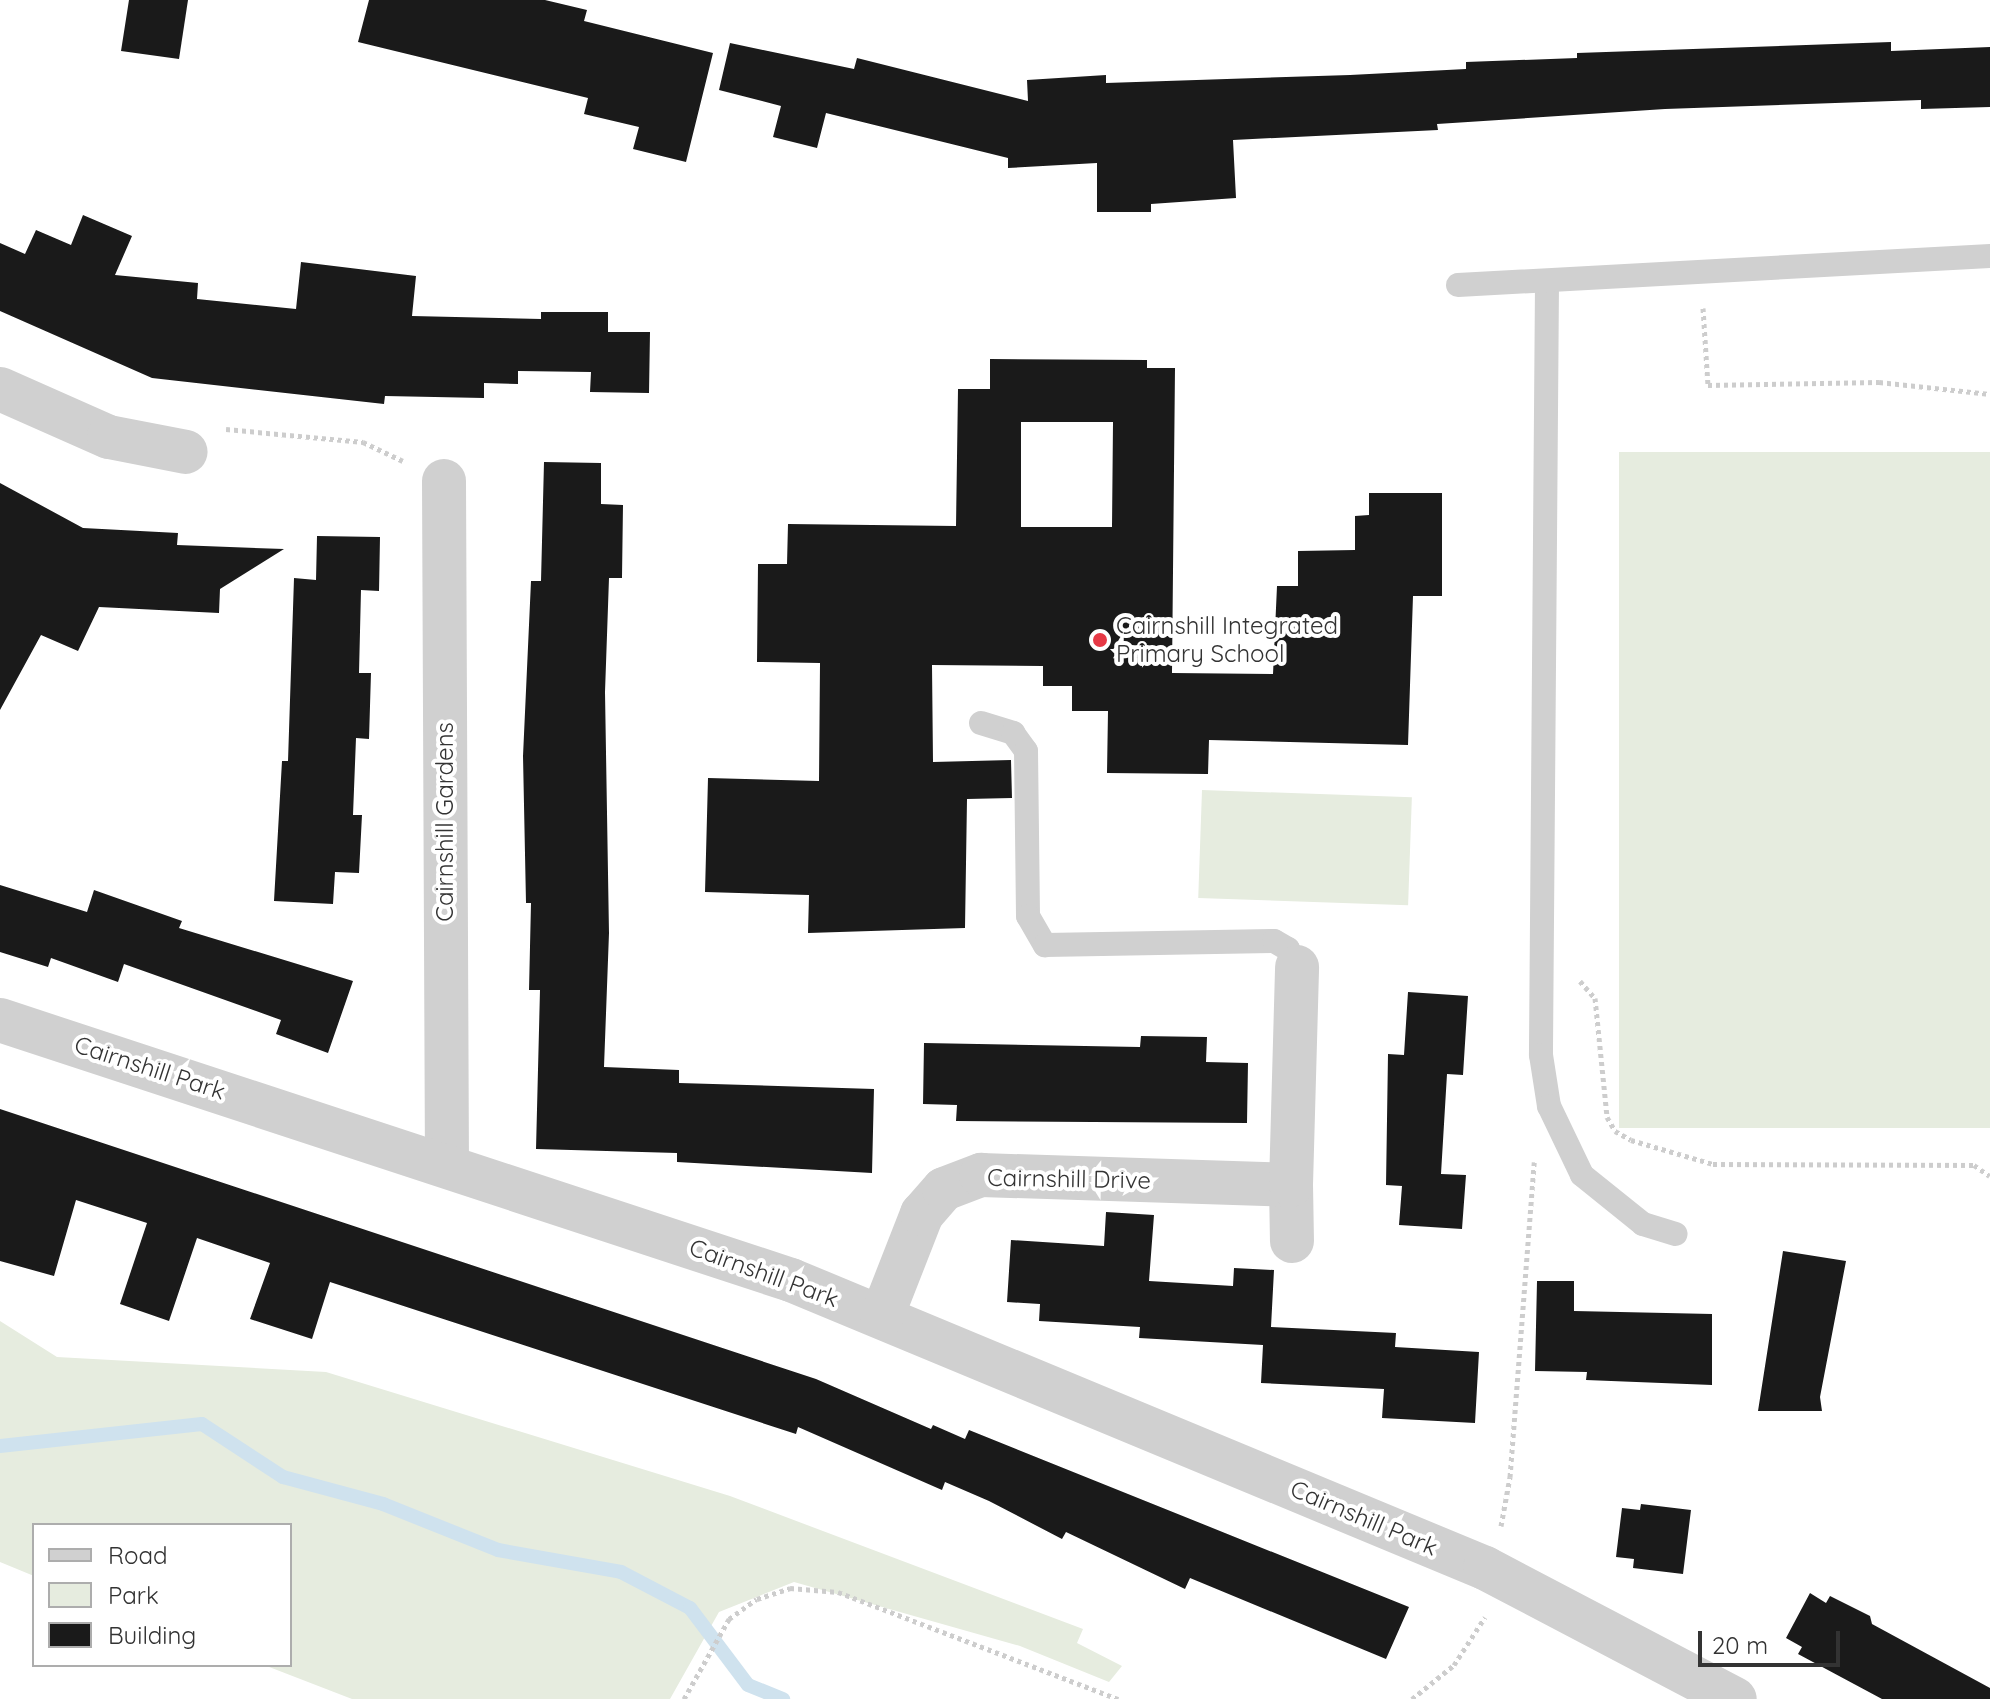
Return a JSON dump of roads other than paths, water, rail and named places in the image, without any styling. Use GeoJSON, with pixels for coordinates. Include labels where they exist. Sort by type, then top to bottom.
{"type":"FeatureCollection","features":[{"type":"Feature","properties":{"kind":"street"},"geometry":{"type":"LineString","coordinates":[[0,389],[109,437],[186,452]]}},
{"type":"Feature","properties":{"kind":"street","name":"Cairnshill Gardens"},"geometry":{"type":"LineString","coordinates":[[444,481],[447,1164]]}},
{"type":"Feature","properties":{"kind":"street"},"geometry":{"type":"LineString","coordinates":[[1292,1241],[1297,967]]}},
{"type":"Feature","properties":{"kind":"street","name":"Cairnshill Park"},"geometry":{"type":"LineString","coordinates":[[0,1020],[447,1164],[791,1280],[1497,1574],[1735,1699]]}},
{"type":"Feature","properties":{"kind":"street","name":"Cairnshill Drive"},"geometry":{"type":"LineString","coordinates":[[882,1316],[922,1214],[944,1189],[981,1175],[1291,1185]]}},
{"type":"Feature","properties":{"kind":"lane"},"geometry":{"type":"LineString","coordinates":[[1458,285],[1547,284],[1990,256]]}},
{"type":"Feature","properties":{"kind":"lane"},"geometry":{"type":"LineString","coordinates":[[1547,284],[1541,1055],[1562,1141],[1582,1175],[1609,1200],[1643,1224],[1675,1234]]}},
{"type":"Feature","properties":{"kind":"lane"},"geometry":{"type":"LineString","coordinates":[[981,723],[1013,733],[1026,751],[1028,916],[1045,945],[1274,941],[1288,949],[1297,967]]}},
{"type":"Feature","properties":{"kind":"waterway"},"geometry":{"type":"LineString","coordinates":[[0,1446],[202,1424],[283,1477],[383,1504],[498,1550],[621,1572],[690,1608],[748,1685],[783,1699]]}},
{"type":"Feature","properties":{"kind":"place","name":"Cairnshill Integrated Primary School"},"geometry":{"type":"Point","coordinates":[1100,640]}}]}
